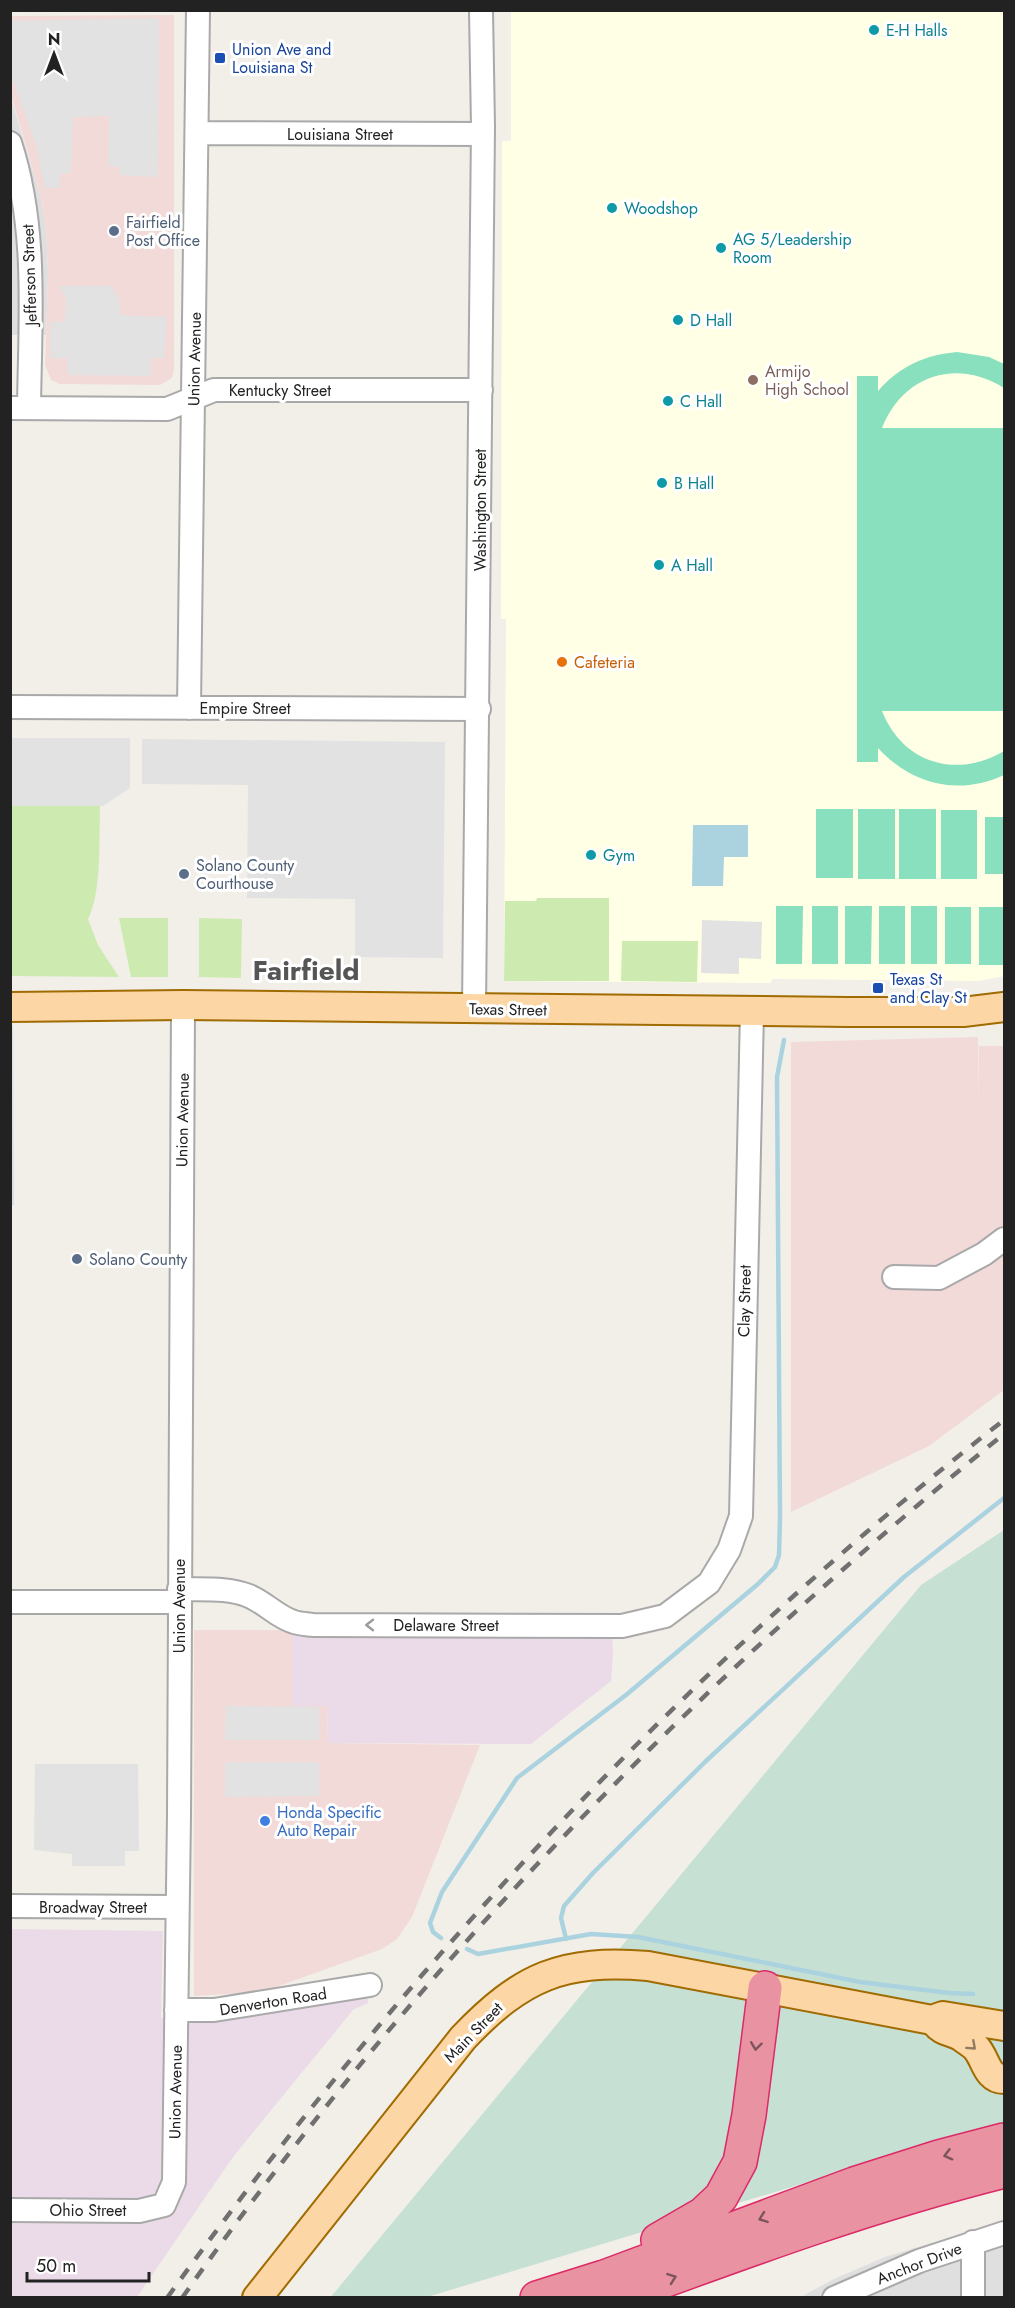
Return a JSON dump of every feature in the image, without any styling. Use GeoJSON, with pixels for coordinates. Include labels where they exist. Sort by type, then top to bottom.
{"type":"FeatureCollection","features":[{"type":"Feature","properties":{"kind":"highway"},"geometry":{"type":"LineString","coordinates":[[548,2293],[599,2265],[679,2229],[703,2214],[721,2197],[734,2174],[744,2144],[765,1988]]}},
{"type":"Feature","properties":{"kind":"highway"},"geometry":{"type":"LineString","coordinates":[[548,2293],[604,2277],[854,2184],[939,2157],[1005,2140]]}},
{"type":"Feature","properties":{"kind":"highway"},"geometry":{"type":"LineString","coordinates":[[617,2298],[812,2227],[955,2183],[1005,2171]]}},
{"type":"Feature","properties":{"kind":"highway"},"geometry":{"type":"LineString","coordinates":[[687,2298],[734,2273],[816,2239],[862,2212]]}},
{"type":"Feature","properties":{"kind":"main road","name":"Texas Street"},"geometry":{"type":"LineString","coordinates":[[10,1007],[183,1005],[963,1012],[1005,1007]]}},
{"type":"Feature","properties":{"kind":"main road","name":"Main Street"},"geometry":{"type":"LineString","coordinates":[[257,2298],[463,2038],[485,2016],[523,1986],[541,1977],[585,1965],[619,1964],[683,1971],[932,2020],[943,2016],[1005,2026]]}},
{"type":"Feature","properties":{"kind":"main road","name":"Main Street"},"geometry":{"type":"LineString","coordinates":[[932,2020],[940,2029],[959,2035],[977,2049],[989,2072],[1000,2079],[1005,2079]]}},
{"type":"Feature","properties":{"kind":"street","name":"Union Avenue"},"geometry":{"type":"LineString","coordinates":[[189,708],[198,10]]}},
{"type":"Feature","properties":{"kind":"street","name":"Washington Street"},"geometry":{"type":"LineString","coordinates":[[474,1009],[479,709],[482,10]]}},
{"type":"Feature","properties":{"kind":"street","name":"Louisiana Street"},"geometry":{"type":"LineString","coordinates":[[197,133],[483,134]]}},
{"type":"Feature","properties":{"kind":"street","name":"Jefferson Street"},"geometry":{"type":"LineString","coordinates":[[10,143],[18,168],[28,219],[31,264],[20,408]]}},
{"type":"Feature","properties":{"kind":"street","name":"Kentucky Street"},"geometry":{"type":"LineString","coordinates":[[20,408],[167,409],[214,390],[481,390]]}},
{"type":"Feature","properties":{"kind":"street","name":"Empire Street"},"geometry":{"type":"LineString","coordinates":[[10,707],[479,709]]}},
{"type":"Feature","properties":{"kind":"street","name":"Union Avenue"},"geometry":{"type":"LineString","coordinates":[[164,2205],[174,2182],[183,1005]]}},
{"type":"Feature","properties":{"kind":"street","name":"Clay Street"},"geometry":{"type":"LineString","coordinates":[[709,1583],[729,1550],[741,1516],[752,1011]]}},
{"type":"Feature","properties":{"kind":"street"},"geometry":{"type":"LineString","coordinates":[[894,1277],[939,1278],[984,1254],[1005,1239]]}},
{"type":"Feature","properties":{"kind":"street","name":"Delaware Street"},"geometry":{"type":"LineString","coordinates":[[10,1602],[179,1596],[225,1590],[247,1595],[265,1603],[279,1615],[294,1622],[313,1625],[622,1626],[665,1616],[709,1583]]}},
{"type":"Feature","properties":{"kind":"street","name":"Broadway Street"},"geometry":{"type":"LineString","coordinates":[[10,1906],[176,1907]]}},
{"type":"Feature","properties":{"kind":"street","name":"Denverton Road"},"geometry":{"type":"LineString","coordinates":[[176,2010],[214,2010],[370,1985]]}},
{"type":"Feature","properties":{"kind":"street","name":"Ohio Street"},"geometry":{"type":"LineString","coordinates":[[10,2210],[139,2211],[164,2205]]}},
{"type":"Feature","properties":{"kind":"street","name":"Anchor Drive"},"geometry":{"type":"LineString","coordinates":[[834,2298],[862,2292],[919,2261],[1005,2233]]}},
{"type":"Feature","properties":{"kind":"street"},"geometry":{"type":"LineString","coordinates":[[973,2242],[973,2298]]}},
{"type":"Feature","properties":{"kind":"shaded area","name":"Armijo High School"},"geometry":{"type":"Polygon","coordinates":[[[511,11],[1004,11],[1004,976],[979,981],[772,979],[771,983],[504,981],[506,619],[501,619],[502,141],[511,141],[511,11]]]}},
{"type":"Feature","properties":{"kind":"shaded area"},"geometry":{"type":"Polygon","coordinates":[[[174,15],[174,370],[172,378],[160,385],[60,384],[51,380],[45,365],[48,272],[46,230],[41,198],[11,95],[10,16],[174,15]]]}},
{"type":"Feature","properties":{"kind":"shaded area"},"geometry":{"type":"Polygon","coordinates":[[[159,18],[158,177],[120,175],[119,167],[108,165],[109,116],[73,117],[71,173],[60,174],[60,188],[45,188],[37,148],[11,78],[11,21],[159,18]]]}},
{"type":"Feature","properties":{"kind":"shaded area"},"geometry":{"type":"Polygon","coordinates":[[[10,95],[41,198],[46,230],[48,272],[46,335],[11,335],[10,95]]]}},
{"type":"Feature","properties":{"kind":"shaded area"},"geometry":{"type":"Polygon","coordinates":[[[59,286],[111,286],[119,299],[120,315],[166,317],[164,358],[150,358],[151,376],[68,375],[67,358],[50,358],[50,322],[65,322],[66,298],[59,286]]]}},
{"type":"Feature","properties":{"kind":"shaded area"},"geometry":{"type":"Polygon","coordinates":[[[11,738],[130,738],[130,788],[103,806],[11,806],[11,738]]]}},
{"type":"Feature","properties":{"kind":"shaded area"},"geometry":{"type":"Polygon","coordinates":[[[142,739],[445,742],[443,958],[355,957],[355,899],[247,898],[248,785],[142,784],[142,739]]]}},
{"type":"Feature","properties":{"kind":"shaded area"},"geometry":{"type":"Polygon","coordinates":[[[702,920],[762,922],[761,959],[739,958],[739,974],[701,973],[702,920]]]}},
{"type":"Feature","properties":{"kind":"shaded area"},"geometry":{"type":"Polygon","coordinates":[[[11,1025],[13,1025],[14,1205],[10,1205],[11,1025]]]}},
{"type":"Feature","properties":{"kind":"shaded area"},"geometry":{"type":"Polygon","coordinates":[[[978,1037],[979,1105],[979,1046],[1004,1046],[1004,1390],[929,1446],[791,1512],[791,1042],[978,1037]]]}},
{"type":"Feature","properties":{"kind":"shaded area"},"geometry":{"type":"Polygon","coordinates":[[[1004,1530],[1004,2145],[921,2148],[427,2297],[330,2298],[921,1585],[1004,1530]]]}},
{"type":"Feature","properties":{"kind":"shaded area"},"geometry":{"type":"Polygon","coordinates":[[[194,1630],[292,1630],[293,1706],[327,1706],[328,1743],[480,1745],[412,1917],[397,1939],[382,1949],[262,1992],[194,1996],[194,1630]]]}},
{"type":"Feature","properties":{"kind":"shaded area"},"geometry":{"type":"Polygon","coordinates":[[[292,1630],[612,1630],[611,1681],[531,1744],[328,1743],[327,1706],[292,1706],[292,1630]]]}},
{"type":"Feature","properties":{"kind":"shaded area"},"geometry":{"type":"Polygon","coordinates":[[[226,1706],[319,1707],[319,1740],[225,1740],[226,1706]]]}},
{"type":"Feature","properties":{"kind":"shaded area"},"geometry":{"type":"Polygon","coordinates":[[[225,1762],[319,1762],[319,1796],[225,1797],[225,1762]]]}},
{"type":"Feature","properties":{"kind":"shaded area"},"geometry":{"type":"Polygon","coordinates":[[[35,1764],[138,1764],[139,1851],[125,1851],[125,1866],[72,1866],[72,1854],[34,1850],[35,1764]]]}},
{"type":"Feature","properties":{"kind":"shaded area"},"geometry":{"type":"Polygon","coordinates":[[[11,1929],[163,1931],[161,2018],[218,2015],[366,1984],[368,2003],[353,2010],[233,2157],[137,2297],[11,2298],[11,1929]]]}},
{"type":"Feature","properties":{"kind":"shaded area"},"geometry":{"type":"Polygon","coordinates":[[[1004,2221],[1004,2297],[799,2298],[834,2279],[885,2257],[1004,2221]]]}},
{"type":"Feature","properties":{"kind":"green space"},"geometry":{"type":"Polygon","coordinates":[[[957,352],[989,357],[1004,364],[1004,388],[986,379],[968,374],[950,373],[933,377],[917,384],[903,395],[891,410],[882,428],[1004,428],[1004,711],[882,711],[891,729],[903,744],[933,761],[950,765],[968,764],[1004,751],[1004,775],[970,785],[937,783],[921,778],[891,761],[878,748],[878,762],[857,762],[857,376],[878,376],[878,391],[904,368],[914,363],[934,356],[957,352]]]}},
{"type":"Feature","properties":{"kind":"green space"},"geometry":{"type":"Polygon","coordinates":[[[11,806],[100,806],[98,880],[88,919],[98,945],[119,977],[11,976],[11,806]]]}},
{"type":"Feature","properties":{"kind":"green space"},"geometry":{"type":"Polygon","coordinates":[[[816,809],[853,809],[853,878],[816,878],[816,809]]]}},
{"type":"Feature","properties":{"kind":"green space"},"geometry":{"type":"Polygon","coordinates":[[[858,809],[895,809],[895,879],[858,879],[858,809]]]}},
{"type":"Feature","properties":{"kind":"green space"},"geometry":{"type":"Polygon","coordinates":[[[899,809],[936,809],[936,879],[899,879],[899,809]]]}},
{"type":"Feature","properties":{"kind":"green space"},"geometry":{"type":"Polygon","coordinates":[[[941,810],[977,810],[977,879],[941,879],[941,810]]]}},
{"type":"Feature","properties":{"kind":"green space"},"geometry":{"type":"Polygon","coordinates":[[[985,817],[1004,817],[1004,874],[985,874],[985,817]]]}},
{"type":"Feature","properties":{"kind":"green space"},"geometry":{"type":"Polygon","coordinates":[[[537,898],[609,898],[609,981],[504,981],[505,901],[536,901],[537,898]]]}},
{"type":"Feature","properties":{"kind":"green space"},"geometry":{"type":"Polygon","coordinates":[[[776,906],[803,906],[802,964],[776,964],[776,906]]]}},
{"type":"Feature","properties":{"kind":"green space"},"geometry":{"type":"Polygon","coordinates":[[[812,906],[838,906],[838,964],[812,964],[812,906]]]}},
{"type":"Feature","properties":{"kind":"green space"},"geometry":{"type":"Polygon","coordinates":[[[845,906],[872,906],[871,964],[845,964],[845,906]]]}},
{"type":"Feature","properties":{"kind":"green space"},"geometry":{"type":"Polygon","coordinates":[[[879,906],[905,906],[905,964],[879,964],[879,906]]]}},
{"type":"Feature","properties":{"kind":"green space"},"geometry":{"type":"Polygon","coordinates":[[[911,906],[937,906],[937,964],[911,964],[911,906]]]}},
{"type":"Feature","properties":{"kind":"green space"},"geometry":{"type":"Polygon","coordinates":[[[945,907],[971,907],[971,964],[945,964],[945,907]]]}},
{"type":"Feature","properties":{"kind":"green space"},"geometry":{"type":"Polygon","coordinates":[[[979,907],[1004,907],[1004,965],[979,965],[979,907]]]}},
{"type":"Feature","properties":{"kind":"green space"},"geometry":{"type":"Polygon","coordinates":[[[119,918],[168,918],[168,977],[131,977],[119,918]]]}},
{"type":"Feature","properties":{"kind":"green space"},"geometry":{"type":"Polygon","coordinates":[[[199,918],[242,919],[241,978],[199,977],[199,918]]]}},
{"type":"Feature","properties":{"kind":"green space"},"geometry":{"type":"Polygon","coordinates":[[[622,941],[698,941],[697,982],[621,981],[622,941]]]}},
{"type":"Feature","properties":{"kind":"water"},"geometry":{"type":"Polygon","coordinates":[[[693,825],[748,825],[748,857],[724,857],[723,886],[692,886],[693,825]]]}},
{"type":"Feature","properties":{"kind":"waterway"},"geometry":{"type":"LineString","coordinates":[[441,1938],[433,1932],[430,1923],[442,1892],[517,1778],[626,1695],[758,1584],[775,1567],[779,1555],[780,1519],[777,1077],[784,1040]]}},
{"type":"Feature","properties":{"kind":"waterway"},"geometry":{"type":"LineString","coordinates":[[566,1939],[561,1918],[564,1906],[593,1873],[706,1761],[904,1577],[1004,1498]]}},
{"type":"Feature","properties":{"kind":"waterway"},"geometry":{"type":"LineString","coordinates":[[467,1949],[478,1954],[591,1934],[638,1937],[860,1982],[973,1994]]}},
{"type":"Feature","properties":{"kind":"railway"},"geometry":{"type":"LineString","coordinates":[[167,2298],[258,2176],[353,2057],[452,1941],[554,1829],[661,1720],[772,1616],[886,1516],[1004,1420]]}},
{"type":"Feature","properties":{"kind":"railway"},"geometry":{"type":"LineString","coordinates":[[182,2298],[271,2177],[364,2060],[461,1947],[563,1837],[668,1731],[777,1628],[889,1529],[1004,1434]]}},
{"type":"Feature","properties":{"kind":"place","name":"E-H Halls"},"geometry":{"type":"Point","coordinates":[874,30]}},
{"type":"Feature","properties":{"kind":"place","name":"Union Ave and Louisiana St"},"geometry":{"type":"Point","coordinates":[220,58]}},
{"type":"Feature","properties":{"kind":"place","name":"Woodshop"},"geometry":{"type":"Point","coordinates":[612,208]}},
{"type":"Feature","properties":{"kind":"place","name":"Fairfield Post Office"},"geometry":{"type":"Point","coordinates":[114,231]}},
{"type":"Feature","properties":{"kind":"place","name":"AG 5/Leadership Room"},"geometry":{"type":"Point","coordinates":[721,248]}},
{"type":"Feature","properties":{"kind":"place","name":"D Hall"},"geometry":{"type":"Point","coordinates":[678,320]}},
{"type":"Feature","properties":{"kind":"place","name":"Armijo High School"},"geometry":{"type":"Point","coordinates":[753,380]}},
{"type":"Feature","properties":{"kind":"place","name":"C Hall"},"geometry":{"type":"Point","coordinates":[668,401]}},
{"type":"Feature","properties":{"kind":"place","name":"B Hall"},"geometry":{"type":"Point","coordinates":[662,483]}},
{"type":"Feature","properties":{"kind":"place","name":"A Hall"},"geometry":{"type":"Point","coordinates":[659,565]}},
{"type":"Feature","properties":{"kind":"place","name":"Cafeteria"},"geometry":{"type":"Point","coordinates":[562,662]}},
{"type":"Feature","properties":{"kind":"place","name":"Gym"},"geometry":{"type":"Point","coordinates":[591,855]}},
{"type":"Feature","properties":{"kind":"place","name":"Solano County Courthouse"},"geometry":{"type":"Point","coordinates":[184,874]}},
{"type":"Feature","properties":{"kind":"place","name":"Texas St and Clay St"},"geometry":{"type":"Point","coordinates":[878,988]}},
{"type":"Feature","properties":{"kind":"place","name":"Solano County"},"geometry":{"type":"Point","coordinates":[77,1259]}},
{"type":"Feature","properties":{"kind":"place","name":"Honda Specific Auto Repair"},"geometry":{"type":"Point","coordinates":[265,1821]}},
{"type":"Feature","properties":{"kind":"district","name":"Fairfield"},"geometry":{"type":"Point","coordinates":[306,970]}}]}
